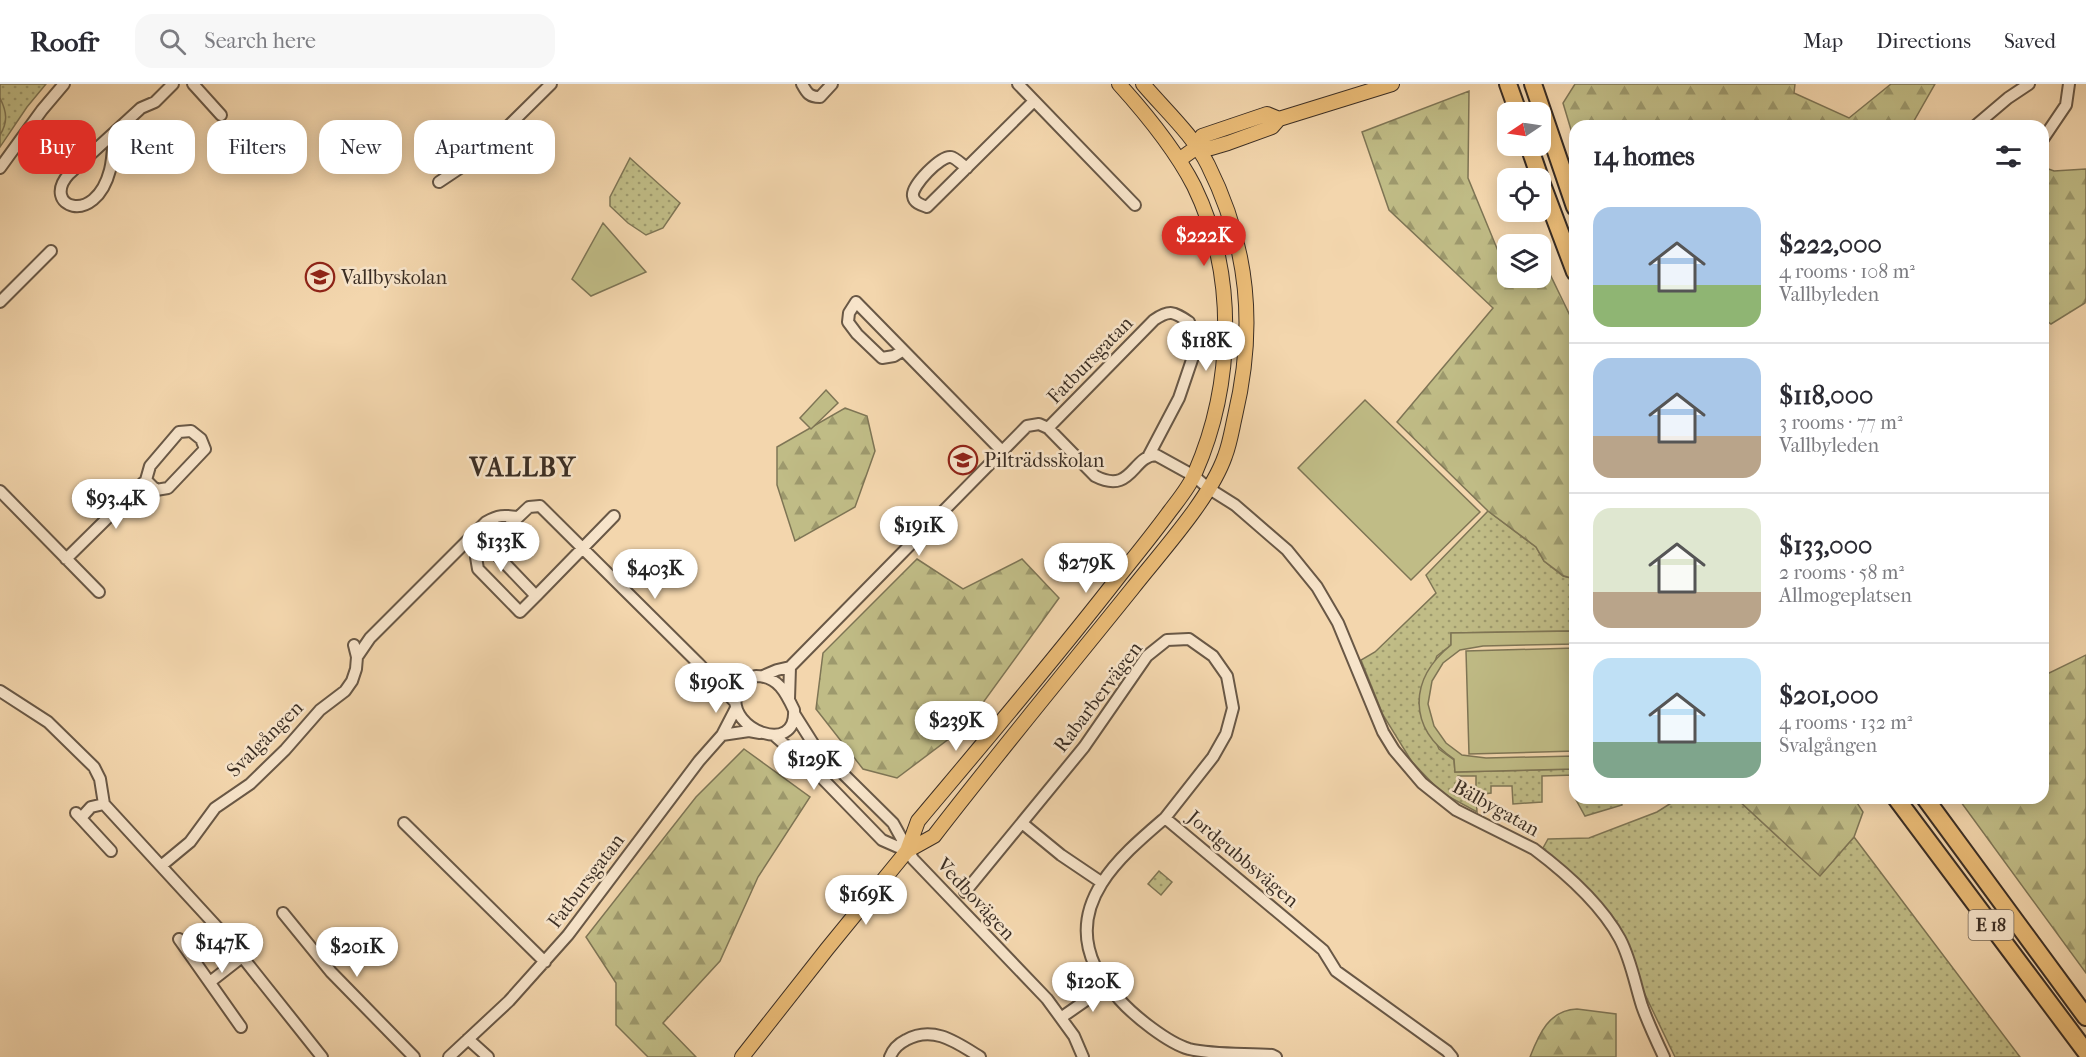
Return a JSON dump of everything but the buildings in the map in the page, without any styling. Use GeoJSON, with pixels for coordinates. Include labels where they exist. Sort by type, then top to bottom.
{"type":"FeatureCollection","features":[{"type":"Feature","properties":{"kind":"highway"},"geometry":{"type":"LineString","coordinates":[[1508,84],[1514,102]]}},
{"type":"Feature","properties":{"kind":"highway"},"geometry":{"type":"LineString","coordinates":[[1533,84],[1569,189]]}},
{"type":"Feature","properties":{"kind":"highway"},"geometry":{"type":"LineString","coordinates":[[1551,208],[1569,256]]}},
{"type":"Feature","properties":{"kind":"highway","name":"E 18"},"geometry":{"type":"LineString","coordinates":[[1900,804],[2086,1052]]}},
{"type":"Feature","properties":{"kind":"highway","name":"E 18"},"geometry":{"type":"LineString","coordinates":[[1929,804],[2086,1017]]}},
{"type":"Feature","properties":{"kind":"main road"},"geometry":{"type":"LineString","coordinates":[[742,1057],[907,851],[918,821],[1090,615],[1147,542],[1194,476],[1209,435],[1217,403],[1225,346],[1225,312],[1220,268],[1208,218],[1194,186],[1179,160],[1119,84]]}},
{"type":"Feature","properties":{"kind":"main road"},"geometry":{"type":"LineString","coordinates":[[907,851],[934,836],[1168,544],[1208,488],[1225,456],[1245,366],[1247,302],[1241,257],[1213,177],[1197,147],[1143,84]]}},
{"type":"Feature","properties":{"kind":"main road"},"geometry":{"type":"LineString","coordinates":[[1197,147],[1211,148],[1228,143],[1272,127],[1278,119],[1392,84]]}},
{"type":"Feature","properties":{"kind":"main road"},"geometry":{"type":"LineString","coordinates":[[1179,160],[1197,147],[1202,136],[1267,114],[1278,119]]}},
{"type":"Feature","properties":{"kind":"main road"},"geometry":{"type":"LineString","coordinates":[[1213,177],[1215,162],[1228,143]]}},
{"type":"Feature","properties":{"kind":"street"},"geometry":{"type":"LineString","coordinates":[[0,168],[64,84]]}},
{"type":"Feature","properties":{"kind":"street"},"geometry":{"type":"LineString","coordinates":[[128,120],[141,108],[155,102],[173,84]]}},
{"type":"Feature","properties":{"kind":"street"},"geometry":{"type":"LineString","coordinates":[[193,84],[221,115]]}},
{"type":"Feature","properties":{"kind":"street"},"geometry":{"type":"LineString","coordinates":[[439,182],[478,156],[551,84]]}},
{"type":"Feature","properties":{"kind":"street"},"geometry":{"type":"LineString","coordinates":[[802,84],[807,94],[820,97],[832,84]]}},
{"type":"Feature","properties":{"kind":"street"},"geometry":{"type":"LineString","coordinates":[[1018,84],[1135,206]]}},
{"type":"Feature","properties":{"kind":"street"},"geometry":{"type":"LineString","coordinates":[[1982,120],[2029,84]]}},
{"type":"Feature","properties":{"kind":"street"},"geometry":{"type":"LineString","coordinates":[[2049,131],[2066,105],[2069,84]]}},
{"type":"Feature","properties":{"kind":"street"},"geometry":{"type":"LineString","coordinates":[[967,168],[952,157],[945,157],[939,161],[914,188],[913,196],[917,203],[927,207],[967,168],[1034,101]]}},
{"type":"Feature","properties":{"kind":"street"},"geometry":{"type":"LineString","coordinates":[[114,133],[110,171],[102,191],[91,202],[82,206],[74,207],[67,204],[62,199],[62,182],[114,133]]}},
{"type":"Feature","properties":{"kind":"street"},"geometry":{"type":"LineString","coordinates":[[0,302],[51,251]]}},
{"type":"Feature","properties":{"kind":"street"},"geometry":{"type":"LineString","coordinates":[[904,352],[882,358],[856,334],[848,322],[849,313],[856,302],[1002,450]]}},
{"type":"Feature","properties":{"kind":"street","name":"Fatbursgatan"},"geometry":{"type":"LineString","coordinates":[[763,676],[790,667],[1027,426],[1039,424],[1048,428],[1095,476],[1102,480],[1112,481],[1123,478],[1149,455],[1179,398],[1197,345],[1189,322],[1171,312],[1164,313],[1154,320],[1048,428]]}},
{"type":"Feature","properties":{"kind":"street"},"geometry":{"type":"LineString","coordinates":[[66,559],[146,480],[150,465],[179,432],[191,431],[201,439],[205,449],[168,488],[156,490],[146,480]]}},
{"type":"Feature","properties":{"kind":"street"},"geometry":{"type":"LineString","coordinates":[[1149,455],[1156,455],[1194,476],[1208,488]]}},
{"type":"Feature","properties":{"kind":"street","name":"Bälbygatan"},"geometry":{"type":"LineString","coordinates":[[1208,488],[1235,505],[1287,550],[1317,587],[1341,631],[1383,732],[1394,750],[1422,783],[1456,810],[1539,853],[1575,884],[1609,922],[1621,941],[1643,1008],[1664,1057]]}},
{"type":"Feature","properties":{"kind":"street"},"geometry":{"type":"LineString","coordinates":[[0,491],[99,592]]}},
{"type":"Feature","properties":{"kind":"street"},"geometry":{"type":"LineString","coordinates":[[614,516],[583,548],[536,596],[520,612],[478,569],[476,557],[529,507],[540,506],[583,548],[706,671],[735,705],[742,718],[791,749],[882,840],[907,851]]}},
{"type":"Feature","properties":{"kind":"street","name":"Svalgången"},"geometry":{"type":"LineString","coordinates":[[357,657],[370,638],[486,522],[496,516],[517,517]]}},
{"type":"Feature","properties":{"kind":"street"},"geometry":{"type":"LineString","coordinates":[[495,538],[493,544],[495,553],[536,596]]}},
{"type":"Feature","properties":{"kind":"street","name":"Rabarbervägen"},"geometry":{"type":"LineString","coordinates":[[965,892],[1084,747],[1147,656],[1167,640],[1189,639],[1213,656],[1227,676],[1233,708],[1226,734],[1213,757],[1165,818]]}},
{"type":"Feature","properties":{"kind":"street","name":"Svalgången"},"geometry":{"type":"LineString","coordinates":[[161,866],[190,842],[215,808],[250,784],[285,750],[320,710],[345,691],[356,669],[357,657],[354,645]]}},
{"type":"Feature","properties":{"kind":"street"},"geometry":{"type":"LineString","coordinates":[[789,699],[790,667]]}},
{"type":"Feature","properties":{"kind":"street"},"geometry":{"type":"LineString","coordinates":[[706,671],[731,678],[749,679],[763,676],[776,682],[783,689],[795,710],[791,726],[786,732],[770,735],[749,731],[722,735]]}},
{"type":"Feature","properties":{"kind":"street"},"geometry":{"type":"LineString","coordinates":[[735,705],[737,690],[749,679]]}},
{"type":"Feature","properties":{"kind":"street"},"geometry":{"type":"LineString","coordinates":[[0,691],[48,723],[94,767],[100,779],[104,804],[228,939],[322,1057]]}},
{"type":"Feature","properties":{"kind":"street","name":"Fatbursgatan"},"geometry":{"type":"LineString","coordinates":[[449,1057],[509,1001],[568,935],[699,761],[722,735],[735,705]]}},
{"type":"Feature","properties":{"kind":"street"},"geometry":{"type":"LineString","coordinates":[[795,715],[822,754],[893,823],[907,851]]}},
{"type":"Feature","properties":{"kind":"street"},"geometry":{"type":"LineString","coordinates":[[104,804],[91,807],[79,815],[111,851]]}},
{"type":"Feature","properties":{"kind":"street","name":"Jordgubbsvägen"},"geometry":{"type":"LineString","coordinates":[[1276,1057],[1188,1048],[1153,1029],[1131,1012],[1095,967],[1088,946],[1087,915],[1101,882],[1128,849],[1165,818],[1323,950],[1336,971],[1447,1051],[1452,1057]]}},
{"type":"Feature","properties":{"kind":"street"},"geometry":{"type":"LineString","coordinates":[[404,823],[545,962]]}},
{"type":"Feature","properties":{"kind":"street"},"geometry":{"type":"LineString","coordinates":[[1022,823],[1061,855],[1101,882]]}},
{"type":"Feature","properties":{"kind":"street","name":"Vedbovägen"},"geometry":{"type":"LineString","coordinates":[[907,851],[1047,999],[1074,1036],[1083,1057]]}},
{"type":"Feature","properties":{"kind":"street"},"geometry":{"type":"LineString","coordinates":[[283,913],[331,972],[414,1057]]}},
{"type":"Feature","properties":{"kind":"street"},"geometry":{"type":"LineString","coordinates":[[179,939],[241,1027]]}},
{"type":"Feature","properties":{"kind":"street"},"geometry":{"type":"LineString","coordinates":[[210,982],[242,957]]}},
{"type":"Feature","properties":{"kind":"street"},"geometry":{"type":"LineString","coordinates":[[1062,1017],[1108,986]]}},
{"type":"Feature","properties":{"kind":"street"},"geometry":{"type":"LineString","coordinates":[[890,1057],[901,1042],[912,1036],[927,1033],[939,1034],[955,1041],[980,1057]]}},
{"type":"Feature","properties":{"kind":"street"},"geometry":{"type":"LineString","coordinates":[[468,1038],[488,1057]]}},
{"type":"Feature","properties":{"kind":"green space"},"geometry":{"type":"Polygon","coordinates":[[[0,84],[46,84],[27,107],[0,147],[0,84]]]}},
{"type":"Feature","properties":{"kind":"green space"},"geometry":{"type":"Polygon","coordinates":[[[1575,84],[1795,84],[1794,93],[1849,118],[1891,84],[1935,84],[1914,120],[1569,120],[1569,123],[1563,103],[1575,84]]]}},
{"type":"Feature","properties":{"kind":"green space"},"geometry":{"type":"Polygon","coordinates":[[[1469,91],[1468,178],[1497,249],[1497,288],[1551,288],[1551,276],[1569,314],[1569,577],[1544,561],[1536,547],[1488,511],[1397,422],[1493,308],[1389,210],[1362,132],[1469,91]]]}},
{"type":"Feature","properties":{"kind":"green space"},"geometry":{"type":"Polygon","coordinates":[[[0,98],[6,117],[0,135],[0,98]]]}},
{"type":"Feature","properties":{"kind":"green space"},"geometry":{"type":"Polygon","coordinates":[[[630,158],[680,203],[663,228],[646,235],[628,223],[610,206],[610,197],[630,158]]]}},
{"type":"Feature","properties":{"kind":"green space"},"geometry":{"type":"Polygon","coordinates":[[[2049,169],[2054,171],[2086,169],[2085,303],[2051,324],[2049,322],[2049,169]]]}},
{"type":"Feature","properties":{"kind":"green space"},"geometry":{"type":"Polygon","coordinates":[[[603,223],[646,272],[591,296],[572,279],[603,223]]]}},
{"type":"Feature","properties":{"kind":"green space"},"geometry":{"type":"Polygon","coordinates":[[[826,390],[838,403],[811,429],[800,418],[826,390]]]}},
{"type":"Feature","properties":{"kind":"green space"},"geometry":{"type":"Polygon","coordinates":[[[1365,400],[1480,512],[1411,580],[1298,468],[1365,400]]]}},
{"type":"Feature","properties":{"kind":"green space"},"geometry":{"type":"Polygon","coordinates":[[[845,408],[867,416],[875,451],[855,507],[795,541],[777,485],[777,447],[845,408]]]}},
{"type":"Feature","properties":{"kind":"green space"},"geometry":{"type":"Polygon","coordinates":[[[1488,511],[1536,547],[1544,561],[1563,576],[1569,578],[1569,631],[1451,633],[1451,645],[1437,656],[1419,703],[1439,749],[1454,760],[1455,772],[1569,769],[1569,775],[1542,776],[1542,802],[1513,804],[1512,786],[1491,786],[1491,793],[1476,795],[1477,812],[1442,793],[1412,762],[1383,715],[1361,660],[1375,652],[1436,593],[1426,575],[1488,511]],[[1458,776],[1458,795],[1476,794],[1476,776],[1458,776]]]}},
{"type":"Feature","properties":{"kind":"green space"},"geometry":{"type":"Polygon","coordinates":[[[917,559],[963,589],[1022,559],[1059,598],[966,726],[897,778],[863,769],[816,709],[823,653],[917,559]]]}},
{"type":"Feature","properties":{"kind":"green space"},"geometry":{"type":"Polygon","coordinates":[[[1569,631],[1569,644],[1483,646],[1460,650],[1443,663],[1432,681],[1428,704],[1434,726],[1446,743],[1462,755],[1486,758],[1569,756],[1569,769],[1455,772],[1454,759],[1439,747],[1428,733],[1421,719],[1419,704],[1421,688],[1427,673],[1451,645],[1451,633],[1569,631]]]}},
{"type":"Feature","properties":{"kind":"green space"},"geometry":{"type":"Polygon","coordinates":[[[1569,648],[1569,751],[1469,754],[1466,651],[1569,648]]]}},
{"type":"Feature","properties":{"kind":"green space"},"geometry":{"type":"Polygon","coordinates":[[[2086,655],[2086,973],[1962,804],[2049,804],[2049,673],[2086,655]]]}},
{"type":"Feature","properties":{"kind":"green space"},"geometry":{"type":"Polygon","coordinates":[[[744,749],[810,797],[758,877],[720,961],[663,1023],[696,1057],[648,1057],[616,1025],[616,983],[586,937],[696,797],[744,749]]]}},
{"type":"Feature","properties":{"kind":"green space"},"geometry":{"type":"Polygon","coordinates":[[[1578,804],[1622,804],[1622,805],[1585,816],[1578,804]]]}},
{"type":"Feature","properties":{"kind":"green space"},"geometry":{"type":"Polygon","coordinates":[[[1670,804],[1743,804],[1820,875],[1854,837],[2020,1057],[1675,1057],[1601,903],[1543,848],[1548,839],[1589,838],[1657,812],[1670,804]]]}},
{"type":"Feature","properties":{"kind":"green space"},"geometry":{"type":"Polygon","coordinates":[[[1742,804],[1858,804],[1863,812],[1854,837],[1820,876],[1742,804]]]}},
{"type":"Feature","properties":{"kind":"green space"},"geometry":{"type":"Polygon","coordinates":[[[1159,871],[1172,882],[1161,895],[1148,884],[1159,871]]]}},
{"type":"Feature","properties":{"kind":"green space"},"geometry":{"type":"Polygon","coordinates":[[[1577,1009],[1616,1014],[1616,1057],[1530,1057],[1546,1025],[1559,1014],[1577,1009]]]}},
{"type":"Feature","properties":{"kind":"place","name":"Vallbyskolan"},"geometry":{"type":"Point","coordinates":[320,277]}},
{"type":"Feature","properties":{"kind":"place","name":"Pilträdsskolan"},"geometry":{"type":"Point","coordinates":[963,460]}},
{"type":"Feature","properties":{"kind":"district","name":"VALLBY"},"geometry":{"type":"Point","coordinates":[523,467]}}]}
